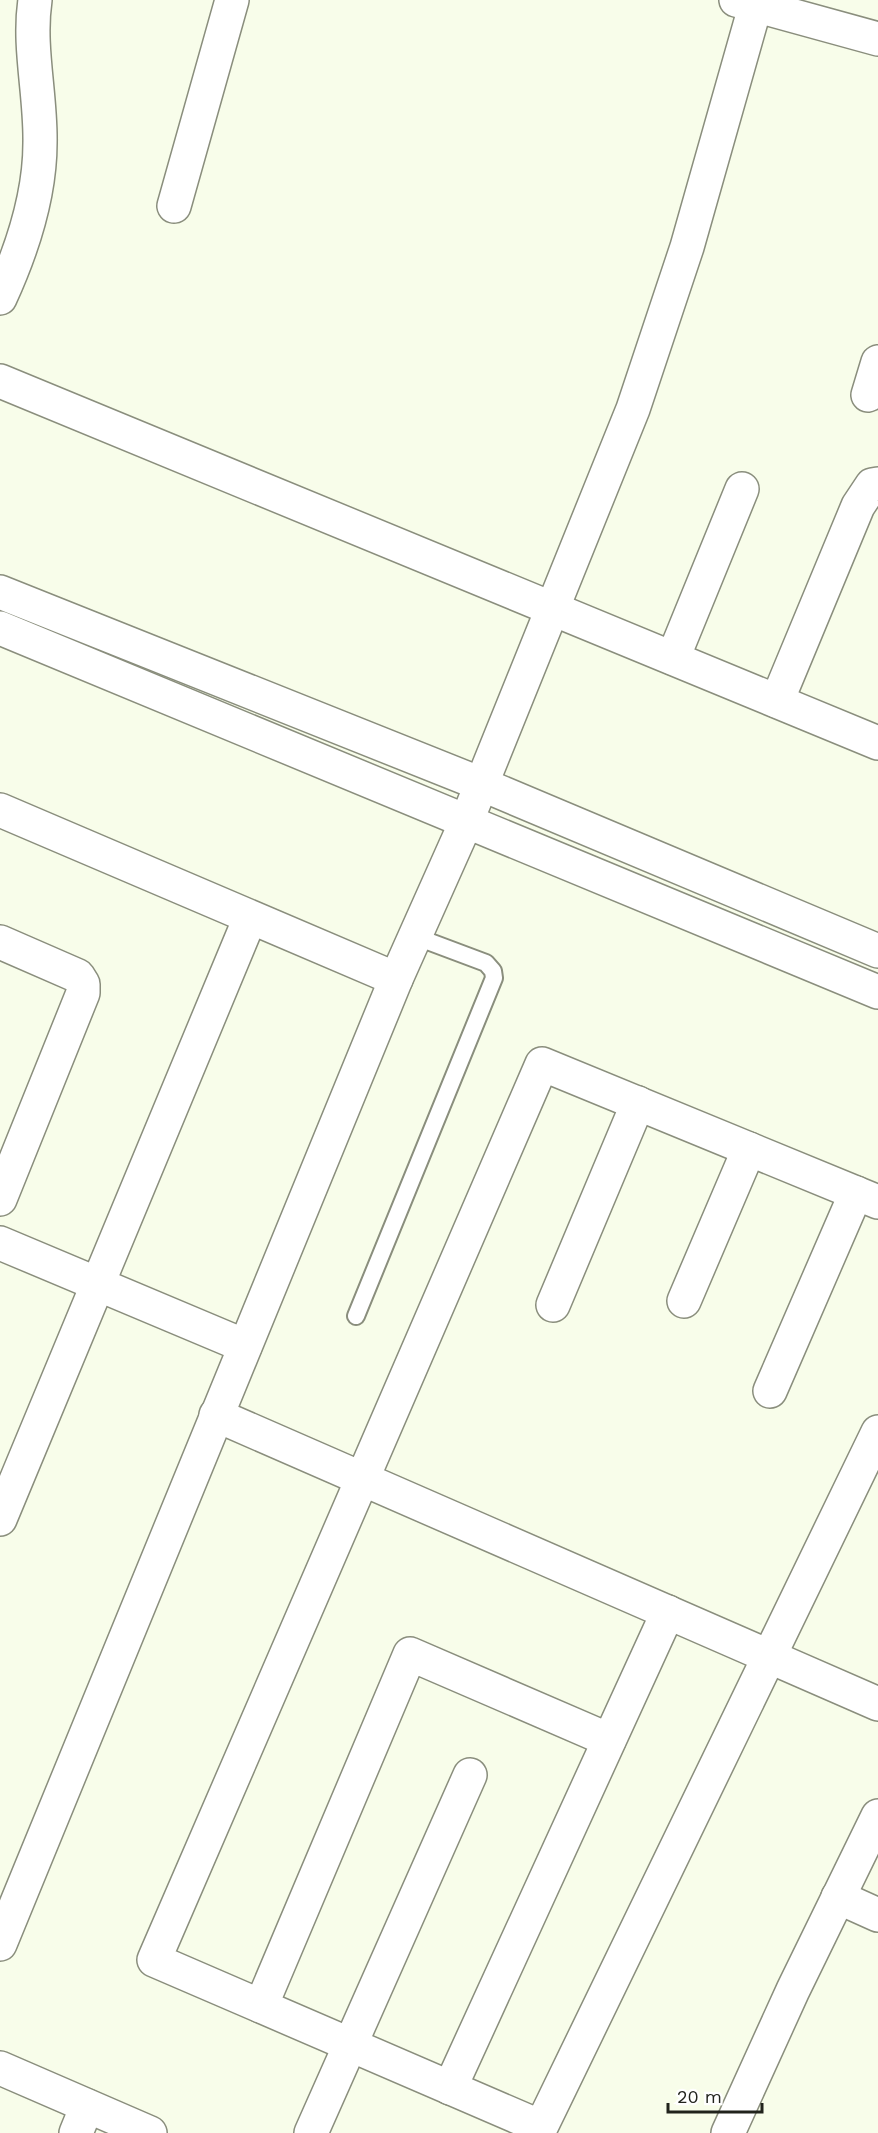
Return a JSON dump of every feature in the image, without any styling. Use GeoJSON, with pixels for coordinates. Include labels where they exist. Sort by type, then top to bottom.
{"type":"FeatureCollection","features":[{"type":"Feature","properties":{"kind":"street"},"geometry":{"type":"LineString","coordinates":[[0,298],[14,267],[33,202],[39,155],[35,0]]}},
{"type":"Feature","properties":{"kind":"street"},"geometry":{"type":"LineString","coordinates":[[174,206],[232,0]]}},
{"type":"Feature","properties":{"kind":"street"},"geometry":{"type":"LineString","coordinates":[[0,1944],[396,979],[481,784],[633,409],[687,247],[749,2],[878,39]]}},
{"type":"Feature","properties":{"kind":"street"},"geometry":{"type":"LineString","coordinates":[[868,394],[878,362]]}},
{"type":"Feature","properties":{"kind":"street"},"geometry":{"type":"LineString","coordinates":[[0,381],[878,743]]}},
{"type":"Feature","properties":{"kind":"street"},"geometry":{"type":"LineString","coordinates":[[777,701],[858,506],[865,492],[872,485],[878,484]]}},
{"type":"Feature","properties":{"kind":"street"},"geometry":{"type":"LineString","coordinates":[[673,658],[742,489]]}},
{"type":"Feature","properties":{"kind":"street"},"geometry":{"type":"LineString","coordinates":[[0,592],[481,784],[878,951]]}},
{"type":"Feature","properties":{"kind":"street"},"geometry":{"type":"LineString","coordinates":[[0,628],[878,992]]}},
{"type":"Feature","properties":{"kind":"street"},"geometry":{"type":"LineString","coordinates":[[0,810],[396,979]]}},
{"type":"Feature","properties":{"kind":"street"},"geometry":{"type":"LineString","coordinates":[[0,1519],[250,918]]}},
{"type":"Feature","properties":{"kind":"street"},"geometry":{"type":"LineString","coordinates":[[0,942],[78,976],[83,984],[83,993],[0,1199]]}},
{"type":"Feature","properties":{"kind":"street"},"geometry":{"type":"LineString","coordinates":[[770,1391],[867,1198],[542,1064],[154,1960],[541,2127],[878,1432]]}},
{"type":"Feature","properties":{"kind":"street"},"geometry":{"type":"LineString","coordinates":[[553,1305],[638,1102]]}},
{"type":"Feature","properties":{"kind":"street"},"geometry":{"type":"LineString","coordinates":[[684,1301],[749,1149]]}},
{"type":"Feature","properties":{"kind":"street"},"geometry":{"type":"LineString","coordinates":[[0,1243],[245,1346]]}},
{"type":"Feature","properties":{"kind":"street"},"geometry":{"type":"LineString","coordinates":[[216,1415],[363,1477],[878,1704]]}},
{"type":"Feature","properties":{"kind":"street"},"geometry":{"type":"LineString","coordinates":[[450,2088],[668,1612]]}},
{"type":"Feature","properties":{"kind":"street"},"geometry":{"type":"LineString","coordinates":[[261,2006],[410,1654],[609,1740]]}},
{"type":"Feature","properties":{"kind":"street"},"geometry":{"type":"LineString","coordinates":[[311,2133],[348,2044],[470,1775]]}},
{"type":"Feature","properties":{"kind":"street"},"geometry":{"type":"LineString","coordinates":[[728,2133],[878,1816]]}},
{"type":"Feature","properties":{"kind":"street"},"geometry":{"type":"LineString","coordinates":[[838,1897],[878,1915]]}},
{"type":"Feature","properties":{"kind":"street"},"geometry":{"type":"LineString","coordinates":[[0,2068],[82,2120],[150,2133]]}},
{"type":"Feature","properties":{"kind":"lane"},"geometry":{"type":"LineString","coordinates":[[356,1316],[494,978],[493,971],[486,963],[414,936]]}}]}
